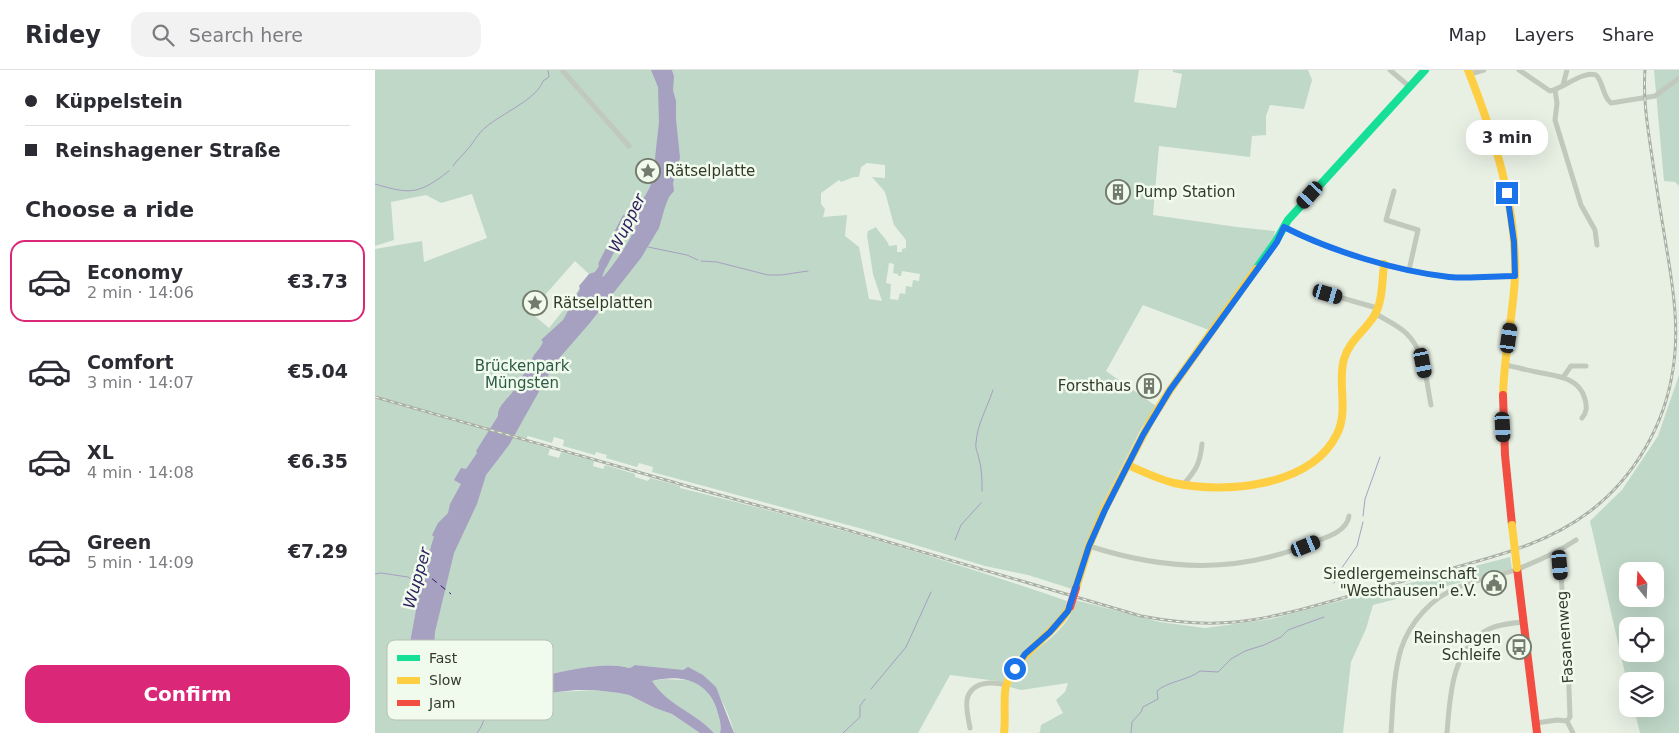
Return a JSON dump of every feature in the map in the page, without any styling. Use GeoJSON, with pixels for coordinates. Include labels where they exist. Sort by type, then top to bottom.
{"type":"FeatureCollection","features":[{"type":"Feature","properties":{"kind":"street"},"geometry":{"type":"LineString","coordinates":[[562,70],[629,146]]}},
{"type":"Feature","properties":{"kind":"street"},"geometry":{"type":"LineString","coordinates":[[1391,70],[1410,87]]}},
{"type":"Feature","properties":{"kind":"street"},"geometry":{"type":"LineString","coordinates":[[1004,733],[1007,685],[1023,656],[1050,632],[1063,618],[1070,606],[1089,546],[1105,510],[1143,435],[1170,390],[1277,242],[1284,227],[1332,170],[1425,70]]}},
{"type":"Feature","properties":{"kind":"street"},"geometry":{"type":"LineString","coordinates":[[1484,70],[1469,72],[1505,184],[1514,242],[1514,298],[1505,365],[1503,427],[1512,525],[1537,733]]}},
{"type":"Feature","properties":{"kind":"street"},"geometry":{"type":"LineString","coordinates":[[1519,70],[1547,90],[1555,90],[1578,75],[1591,73],[1597,77],[1608,101],[1611,103],[1655,96],[1679,78]]}},
{"type":"Feature","properties":{"kind":"street"},"geometry":{"type":"LineString","coordinates":[[1563,85],[1567,70]]}},
{"type":"Feature","properties":{"kind":"street"},"geometry":{"type":"LineString","coordinates":[[1555,90],[1557,103],[1555,120],[1579,199],[1585,215],[1595,230],[1597,245]]}},
{"type":"Feature","properties":{"kind":"street"},"geometry":{"type":"LineString","coordinates":[[1393,192],[1386,220],[1418,230],[1417,232],[1424,234]]}},
{"type":"Feature","properties":{"kind":"street"},"geometry":{"type":"LineString","coordinates":[[1284,227],[1308,238],[1384,264],[1409,270],[1451,277],[1515,276]]}},
{"type":"Feature","properties":{"kind":"street"},"geometry":{"type":"LineString","coordinates":[[1409,270],[1417,232]]}},
{"type":"Feature","properties":{"kind":"street"},"geometry":{"type":"LineString","coordinates":[[1128,465],[1155,478],[1183,485],[1214,488],[1255,484],[1289,474],[1319,457],[1331,445],[1341,422],[1344,401],[1341,373],[1347,350],[1377,311],[1384,264]]}},
{"type":"Feature","properties":{"kind":"street"},"geometry":{"type":"LineString","coordinates":[[1328,294],[1377,311],[1405,332],[1418,348],[1423,363],[1431,405]]}},
{"type":"Feature","properties":{"kind":"street"},"geometry":{"type":"LineString","coordinates":[[1505,365],[1564,376],[1578,386],[1584,396],[1587,408],[1583,418]]}},
{"type":"Feature","properties":{"kind":"street"},"geometry":{"type":"LineString","coordinates":[[1564,376],[1571,366],[1586,366]]}},
{"type":"Feature","properties":{"kind":"street"},"geometry":{"type":"LineString","coordinates":[[1183,485],[1197,468],[1200,461],[1202,444]]}},
{"type":"Feature","properties":{"kind":"street"},"geometry":{"type":"LineString","coordinates":[[1089,546],[1130,558],[1161,564],[1195,566],[1235,564],[1274,556],[1319,540],[1345,527],[1349,516]]}},
{"type":"Feature","properties":{"kind":"street"},"geometry":{"type":"LineString","coordinates":[[1391,733],[1397,665],[1404,641],[1416,620],[1433,603],[1457,588],[1517,568],[1559,551],[1576,540]]}},
{"type":"Feature","properties":{"kind":"street","name":"Fasanenweg"},"geometry":{"type":"LineString","coordinates":[[1559,551],[1568,662],[1570,717],[1567,721]]}},
{"type":"Feature","properties":{"kind":"street"},"geometry":{"type":"LineString","coordinates":[[1447,733],[1454,679],[1460,659],[1466,650],[1477,638],[1489,630],[1502,625],[1523,622]]}},
{"type":"Feature","properties":{"kind":"street"},"geometry":{"type":"LineString","coordinates":[[970,728],[967,704],[969,695],[979,685],[985,683],[1007,685]]}},
{"type":"Feature","properties":{"kind":"street"},"geometry":{"type":"LineString","coordinates":[[1536,723],[1557,720],[1567,721],[1573,733]]}},
{"type":"Feature","properties":{"kind":"green space","name":"Brückenpark Müngsten"},"geometry":{"type":"Polygon","coordinates":[[[375,70],[665,70],[674,76],[672,70],[1139,70],[1134,102],[1176,108],[1182,74],[1173,72],[1173,70],[1308,70],[1312,80],[1304,109],[1270,105],[1266,116],[1266,135],[1252,136],[1250,157],[1159,146],[1153,215],[1275,231],[1273,240],[1209,330],[1143,305],[1106,371],[1156,406],[1141,429],[1102,505],[1072,589],[1028,575],[985,566],[859,528],[652,472],[653,467],[639,463],[637,467],[606,458],[607,455],[596,452],[595,455],[563,446],[564,440],[554,437],[552,443],[528,436],[524,441],[550,449],[548,455],[559,458],[561,452],[594,461],[593,466],[603,469],[605,465],[635,474],[635,477],[648,481],[650,478],[680,486],[680,488],[827,526],[971,569],[1067,601],[1064,613],[1022,654],[1005,682],[950,675],[918,733],[734,733],[729,717],[716,690],[704,676],[697,672],[635,665],[630,668],[605,665],[553,674],[553,640],[434,640],[438,617],[420,587],[410,640],[387,640],[387,720],[553,720],[553,692],[594,690],[629,695],[672,714],[700,733],[375,733],[375,249],[422,241],[424,262],[487,238],[472,194],[441,203],[426,195],[391,202],[394,240],[375,246],[375,70]],[[867,163],[861,167],[859,177],[841,182],[839,180],[821,193],[821,204],[825,209],[823,217],[847,215],[845,236],[859,247],[869,299],[882,301],[873,274],[868,231],[876,227],[889,246],[897,245],[897,252],[902,252],[902,249],[906,248],[906,240],[894,225],[885,192],[872,177],[885,178],[885,165],[867,163]],[[575,261],[530,312],[549,328],[589,274],[575,261]],[[889,263],[886,283],[891,284],[890,299],[898,300],[900,293],[905,294],[906,286],[912,287],[913,280],[919,281],[920,274],[902,271],[901,276],[898,276],[898,274],[893,273],[894,264],[889,263]]]}},
{"type":"Feature","properties":{"kind":"green space"},"geometry":{"type":"Polygon","coordinates":[[[1654,70],[1679,70],[1679,186],[1675,182],[1664,181],[1654,70]]]}},
{"type":"Feature","properties":{"kind":"green space"},"geometry":{"type":"Polygon","coordinates":[[[1679,375],[1679,733],[1640,733],[1636,717],[1664,717],[1664,672],[1625,672],[1622,662],[1664,662],[1664,617],[1619,617],[1619,647],[1590,521],[1622,490],[1658,436],[1679,375]]]}},
{"type":"Feature","properties":{"kind":"green space"},"geometry":{"type":"Polygon","coordinates":[[[1510,557],[1512,569],[1373,605],[1366,629],[1351,662],[1343,733],[1038,733],[1040,732],[1041,725],[1063,713],[1056,700],[1065,692],[1068,683],[1021,690],[1010,687],[1024,662],[1064,624],[1071,613],[1075,600],[1160,622],[1205,628],[1271,619],[1510,557]]]}},
{"type":"Feature","properties":{"kind":"green space"},"geometry":{"type":"Polygon","coordinates":[[[665,679],[692,681],[704,689],[714,703],[720,719],[720,733],[714,733],[699,720],[673,703],[651,681],[665,679]]]}},
{"type":"Feature","properties":{"kind":"shaded area"},"geometry":{"type":"Polygon","coordinates":[[[651,70],[672,70],[680,158],[673,183],[674,191],[669,197],[659,228],[641,258],[589,324],[555,363],[509,445],[486,475],[477,504],[454,553],[434,640],[410,640],[424,566],[434,537],[432,535],[438,523],[448,513],[450,504],[461,484],[454,480],[461,468],[466,469],[477,453],[476,451],[498,416],[501,405],[514,390],[542,344],[541,340],[563,320],[580,289],[579,286],[589,274],[595,272],[607,255],[610,256],[602,277],[604,276],[633,233],[637,223],[639,207],[650,187],[653,176],[659,122],[658,87],[651,70]]]}},
{"type":"Feature","properties":{"kind":"shaded area"},"geometry":{"type":"Polygon","coordinates":[[[605,665],[630,668],[635,665],[683,670],[688,667],[703,675],[716,687],[734,733],[720,733],[721,727],[717,710],[707,691],[691,681],[673,678],[652,681],[673,703],[699,720],[714,733],[700,733],[672,714],[629,695],[594,690],[553,692],[553,674],[605,665]]]}},
{"type":"Feature","properties":{"kind":"waterway"},"geometry":{"type":"LineString","coordinates":[[453,166],[483,129],[534,94],[543,81],[549,77],[548,70]]}},
{"type":"Feature","properties":{"kind":"waterway"},"geometry":{"type":"LineString","coordinates":[[375,184],[398,190],[415,190],[430,184],[449,171]]}},
{"type":"Feature","properties":{"kind":"waterway","name":"Wupper"},"geometry":{"type":"LineString","coordinates":[[603,264],[626,219],[648,200]]}},
{"type":"Feature","properties":{"kind":"waterway"},"geometry":{"type":"LineString","coordinates":[[648,247],[687,255],[698,260]]}},
{"type":"Feature","properties":{"kind":"waterway"},"geometry":{"type":"LineString","coordinates":[[701,261],[717,262],[768,275],[808,271]]}},
{"type":"Feature","properties":{"kind":"waterway"},"geometry":{"type":"LineString","coordinates":[[982,491],[976,443],[980,423],[993,390]]}},
{"type":"Feature","properties":{"kind":"waterway"},"geometry":{"type":"LineString","coordinates":[[1363,516],[1365,499],[1380,457]]}},
{"type":"Feature","properties":{"kind":"waterway"},"geometry":{"type":"LineString","coordinates":[[955,540],[961,525],[981,503]]}},
{"type":"Feature","properties":{"kind":"waterway"},"geometry":{"type":"LineString","coordinates":[[1334,583],[1339,572],[1357,546],[1363,522]]}},
{"type":"Feature","properties":{"kind":"waterway"},"geometry":{"type":"LineString","coordinates":[[375,574],[381,573],[408,577],[420,592]]}},
{"type":"Feature","properties":{"kind":"waterway"},"geometry":{"type":"LineString","coordinates":[[871,689],[906,647],[931,592]]}},
{"type":"Feature","properties":{"kind":"waterway"},"geometry":{"type":"LineString","coordinates":[[1131,733],[1132,722],[1143,707],[1158,699],[1157,691],[1161,688],[1190,677],[1200,671],[1218,672],[1231,659],[1245,651],[1281,637],[1288,630],[1324,617]]}},
{"type":"Feature","properties":{"kind":"waterway"},"geometry":{"type":"LineString","coordinates":[[843,733],[860,717],[860,706],[865,699]]}},
{"type":"Feature","properties":{"kind":"waterway"},"geometry":{"type":"LineString","coordinates":[[477,733],[484,720]]}},
{"type":"Feature","properties":{"kind":"ferry route"},"geometry":{"type":"LineString","coordinates":[[415,565],[451,594]]}},
{"type":"Feature","properties":{"kind":"railway"},"geometry":{"type":"LineString","coordinates":[[375,397],[837,527],[1141,616],[1188,622],[1223,623],[1253,620],[1307,608],[1480,560],[1545,538],[1575,522],[1605,498],[1620,483],[1645,449],[1655,430],[1669,390],[1676,341],[1672,285],[1647,120],[1645,70]]}},
{"type":"Feature","properties":{"kind":"traffic: fast"},"geometry":{"type":"LineString","coordinates":[[1256,269],[1288,220],[1425,70]]}},
{"type":"Feature","properties":{"kind":"traffic: slow"},"geometry":{"type":"LineString","coordinates":[[1468,70],[1487,120],[1502,171],[1508,197],[1515,250],[1515,277],[1503,395]]}},
{"type":"Feature","properties":{"kind":"traffic: slow"},"geometry":{"type":"LineString","coordinates":[[1128,465],[1174,483],[1217,487],[1265,482],[1287,476],[1308,466],[1325,452],[1337,434],[1343,406],[1342,368],[1344,359],[1353,341],[1377,310],[1381,298],[1384,264]]}},
{"type":"Feature","properties":{"kind":"traffic: slow"},"geometry":{"type":"LineString","coordinates":[[1076,588],[1089,546],[1104,510],[1151,420],[1170,390],[1256,269]]}},
{"type":"Feature","properties":{"kind":"traffic: slow"},"geometry":{"type":"LineString","coordinates":[[1512,525],[1517,568]]}},
{"type":"Feature","properties":{"kind":"traffic: slow"},"geometry":{"type":"LineString","coordinates":[[1004,733],[1005,691],[1011,674],[1027,654],[1063,618],[1070,607]]}},
{"type":"Feature","properties":{"kind":"traffic: jam"},"geometry":{"type":"LineString","coordinates":[[1503,395],[1505,455],[1512,525]]}},
{"type":"Feature","properties":{"kind":"traffic: jam"},"geometry":{"type":"LineString","coordinates":[[1517,568],[1537,733]]}},
{"type":"Feature","properties":{"kind":"traffic: jam"},"geometry":{"type":"LineString","coordinates":[[1070,607],[1076,588]]}},
{"type":"Feature","properties":{"kind":"place","name":"Rätselplatte"},"geometry":{"type":"Point","coordinates":[648,171]}},
{"type":"Feature","properties":{"kind":"place","name":"Pump Station"},"geometry":{"type":"Point","coordinates":[1118,192]}},
{"type":"Feature","properties":{"kind":"place","name":"Rätselplatten"},"geometry":{"type":"Point","coordinates":[535,303]}},
{"type":"Feature","properties":{"kind":"place","name":"Forsthaus"},"geometry":{"type":"Point","coordinates":[1149,386]}},
{"type":"Feature","properties":{"kind":"place","name":"Siedlergemeinschaft \"Westhausen\" e.V."},"geometry":{"type":"Point","coordinates":[1494,583]}},
{"type":"Feature","properties":{"kind":"place","name":"Reinshagen Schleife"},"geometry":{"type":"Point","coordinates":[1519,647]}},
{"type":"Feature","properties":{"kind":"route"},"geometry":{"type":"LineString","coordinates":[[1015,669],[1025,654],[1050,632],[1068,611],[1089,546],[1117,485],[1143,435],[1170,390],[1277,242],[1284,227],[1333,247],[1409,270],[1451,277],[1515,276],[1514,242],[1507,193]]}}]}
